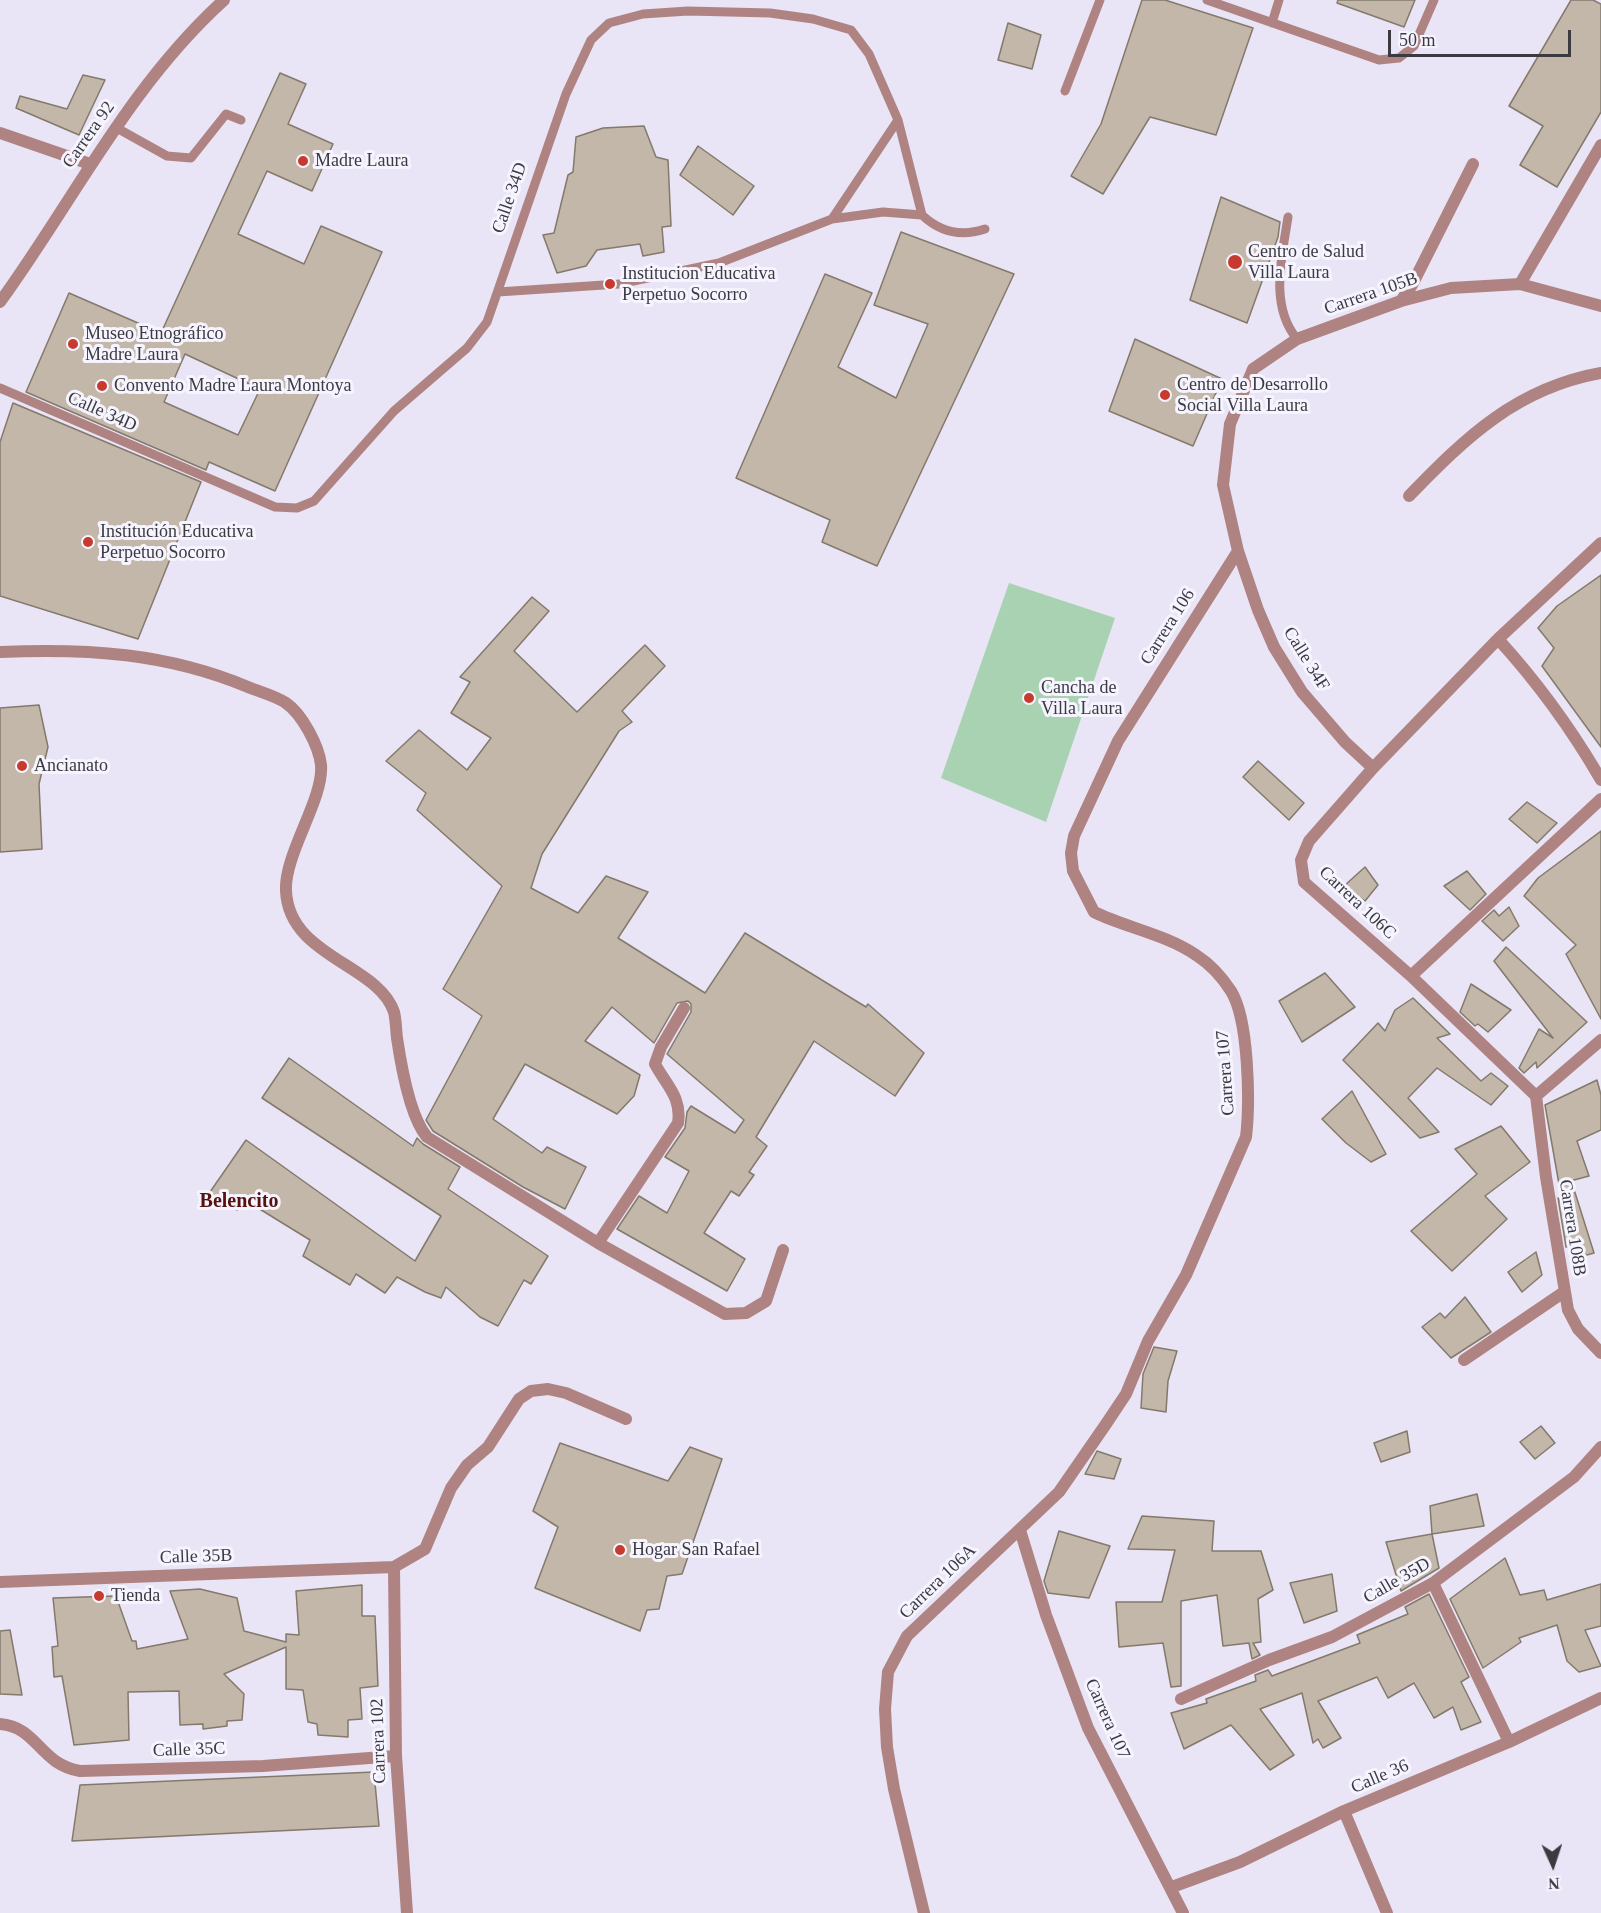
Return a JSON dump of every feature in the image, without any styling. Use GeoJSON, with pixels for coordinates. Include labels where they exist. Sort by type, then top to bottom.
{"type":"FeatureCollection","features":[{"type":"Feature","properties":{"kind":"street","name":"Carrera 92"},"geometry":{"type":"LineString","coordinates":[[0,302],[115,127],[155,73],[196,26],[224,0]]}},
{"type":"Feature","properties":{"kind":"street"},"geometry":{"type":"LineString","coordinates":[[0,134],[90,164]]}},
{"type":"Feature","properties":{"kind":"street"},"geometry":{"type":"LineString","coordinates":[[1520,284],[1601,145]]}},
{"type":"Feature","properties":{"kind":"street"},"geometry":{"type":"LineString","coordinates":[[1401,301],[1412,285],[1473,164]]}},
{"type":"Feature","properties":{"kind":"street","name":"Carrera 105B"},"geometry":{"type":"LineString","coordinates":[[1238,551],[1223,485],[1230,424],[1253,369],[1297,339],[1401,301],[1451,288],[1520,284],[1601,306]]}},
{"type":"Feature","properties":{"kind":"street"},"geometry":{"type":"LineString","coordinates":[[1409,496],[1446,457],[1499,413],[1544,388],[1601,373]]}},
{"type":"Feature","properties":{"kind":"street","name":"Carrera 106C"},"geometry":{"type":"LineString","coordinates":[[1536,1096],[1411,976],[1304,882],[1301,860],[1309,840],[1373,768],[1498,639],[1601,543]]}},
{"type":"Feature","properties":{"kind":"street","name":"Calle 34F"},"geometry":{"type":"LineString","coordinates":[[1238,551],[1257,610],[1274,647],[1302,692],[1345,742],[1373,768]]}},
{"type":"Feature","properties":{"kind":"street","name":"Carrera 106"},"geometry":{"type":"LineString","coordinates":[[1071,853],[1090,797],[1118,741],[1238,551]]}},
{"type":"Feature","properties":{"kind":"street"},"geometry":{"type":"LineString","coordinates":[[1498,639],[1536,681],[1573,731],[1601,780]]}},
{"type":"Feature","properties":{"kind":"street"},"geometry":{"type":"LineString","coordinates":[[0,652],[70,649],[144,657],[211,672],[287,703],[314,737],[321,766],[316,790],[292,861],[286,891],[294,919],[311,941],[383,992],[394,1012],[397,1041],[417,1122],[427,1137],[598,1243],[725,1314],[746,1313],[766,1301],[783,1250]]}},
{"type":"Feature","properties":{"kind":"street"},"geometry":{"type":"LineString","coordinates":[[1411,976],[1601,799]]}},
{"type":"Feature","properties":{"kind":"street","name":"Carrera 107"},"geometry":{"type":"LineString","coordinates":[[1071,853],[1076,882],[1094,912],[1154,933],[1195,954],[1214,969],[1232,993],[1242,1027],[1249,1113],[1246,1137],[1186,1275],[1148,1341],[1126,1394],[1088,1448]]}},
{"type":"Feature","properties":{"kind":"street"},"geometry":{"type":"LineString","coordinates":[[598,1243],[678,1123],[680,1112],[677,1097],[655,1064],[661,1047],[684,1008]]}},
{"type":"Feature","properties":{"kind":"street"},"geometry":{"type":"LineString","coordinates":[[1536,1096],[1601,1040]]}},
{"type":"Feature","properties":{"kind":"street","name":"Carrera 108B"},"geometry":{"type":"LineString","coordinates":[[1536,1096],[1568,1310],[1578,1329],[1601,1353]]}},
{"type":"Feature","properties":{"kind":"street"},"geometry":{"type":"LineString","coordinates":[[1464,1360],[1564,1292]]}},
{"type":"Feature","properties":{"kind":"street"},"geometry":{"type":"LineString","coordinates":[[394,1567],[425,1549],[451,1488],[467,1465],[488,1447],[519,1399],[531,1391],[548,1389],[566,1393],[626,1419]]}},
{"type":"Feature","properties":{"kind":"street","name":"Calle 35D"},"geometry":{"type":"LineString","coordinates":[[1182,1699],[1269,1660],[1332,1637],[1433,1583],[1574,1477],[1601,1447]]}},
{"type":"Feature","properties":{"kind":"street","name":"Carrera 106A"},"geometry":{"type":"LineString","coordinates":[[924,1913],[894,1789],[887,1747],[885,1709],[888,1672],[907,1636],[926,1615],[1059,1492],[1088,1448]]}},
{"type":"Feature","properties":{"kind":"street","name":"Carrera 107"},"geometry":{"type":"LineString","coordinates":[[1020,1530],[1046,1615],[1088,1728],[1172,1887],[1183,1913]]}},
{"type":"Feature","properties":{"kind":"street","name":"Calle 35B"},"geometry":{"type":"LineString","coordinates":[[0,1582],[394,1567]]}},
{"type":"Feature","properties":{"kind":"street","name":"Carrera 102"},"geometry":{"type":"LineString","coordinates":[[394,1567],[396,1756],[407,1913]]}},
{"type":"Feature","properties":{"kind":"street"},"geometry":{"type":"LineString","coordinates":[[1433,1583],[1509,1742]]}},
{"type":"Feature","properties":{"kind":"street","name":"Calle 36"},"geometry":{"type":"LineString","coordinates":[[1172,1887],[1240,1862],[1344,1811],[1509,1742],[1601,1698]]}},
{"type":"Feature","properties":{"kind":"street","name":"Calle 35C"},"geometry":{"type":"LineString","coordinates":[[0,1724],[20,1728],[55,1764],[80,1771],[263,1766],[396,1756]]}},
{"type":"Feature","properties":{"kind":"street"},"geometry":{"type":"LineString","coordinates":[[1344,1811],[1387,1913]]}},
{"type":"Feature","properties":{"kind":"street"},"geometry":{"type":"LineString","coordinates":[[401,1913],[407,1913]]}},
{"type":"Feature","properties":{"kind":"lane"},"geometry":{"type":"LineString","coordinates":[[1065,91],[1100,0]]}},
{"type":"Feature","properties":{"kind":"lane"},"geometry":{"type":"LineString","coordinates":[[1207,0],[1379,60],[1399,58],[1414,46],[1434,0]]}},
{"type":"Feature","properties":{"kind":"lane"},"geometry":{"type":"LineString","coordinates":[[1272,23],[1279,0]]}},
{"type":"Feature","properties":{"kind":"lane","name":"Calle 34D"},"geometry":{"type":"LineString","coordinates":[[0,388],[275,507],[297,508],[314,501],[394,411],[467,348],[487,322],[566,93],[591,40],[609,22],[643,14],[688,11],[770,13],[813,19],[851,30],[869,54],[898,120],[922,215]]}},
{"type":"Feature","properties":{"kind":"lane"},"geometry":{"type":"LineString","coordinates":[[115,127],[167,156],[191,158],[226,114],[241,120]]}},
{"type":"Feature","properties":{"kind":"lane"},"geometry":{"type":"LineString","coordinates":[[832,219],[898,120]]}},
{"type":"Feature","properties":{"kind":"lane"},"geometry":{"type":"LineString","coordinates":[[498,292],[619,284],[719,263],[832,219],[884,212],[922,215],[928,221],[957,234],[970,234],[985,229]]}},
{"type":"Feature","properties":{"kind":"lane"},"geometry":{"type":"LineString","coordinates":[[1288,217],[1278,281],[1286,326],[1297,339]]}},
{"type":"Feature","properties":{"kind":"green space","name":"Cancha de Villa Laura"},"geometry":{"type":"Polygon","coordinates":[[[1009,583],[1115,618],[1046,822],[941,778],[1009,583]]]}},
{"type":"Feature","properties":{"kind":"building"},"geometry":{"type":"Polygon","coordinates":[[[1142,0],[1165,0],[1253,28],[1216,135],[1150,117],[1103,194],[1071,176],[1101,124],[1142,0]]]}},
{"type":"Feature","properties":{"kind":"building"},"geometry":{"type":"Polygon","coordinates":[[[1338,0],[1415,0],[1404,27],[1337,3],[1338,0]]]}},
{"type":"Feature","properties":{"kind":"building"},"geometry":{"type":"Polygon","coordinates":[[[1571,0],[1593,0],[1601,4],[1601,112],[1557,187],[1520,165],[1543,126],[1509,106],[1571,0]]]}},
{"type":"Feature","properties":{"kind":"building"},"geometry":{"type":"Polygon","coordinates":[[[1008,23],[1041,35],[1032,69],[998,60],[1008,23]]]}},
{"type":"Feature","properties":{"kind":"building"},"geometry":{"type":"Polygon","coordinates":[[[280,73],[306,84],[288,124],[333,144],[312,191],[267,171],[238,234],[304,264],[321,226],[382,252],[275,491],[209,462],[206,470],[26,392],[69,293],[161,333],[280,73]],[[185,354],[164,402],[238,435],[260,389],[185,354]]]}},
{"type":"Feature","properties":{"kind":"building"},"geometry":{"type":"Polygon","coordinates":[[[83,75],[105,80],[79,135],[16,108],[20,96],[67,109],[83,75]]]}},
{"type":"Feature","properties":{"kind":"building"},"geometry":{"type":"Polygon","coordinates":[[[644,126],[656,157],[668,160],[671,226],[662,227],[664,252],[643,256],[640,244],[597,250],[586,266],[557,273],[543,235],[554,233],[568,175],[573,172],[576,137],[603,128],[644,126]]]}},
{"type":"Feature","properties":{"kind":"building"},"geometry":{"type":"Polygon","coordinates":[[[698,146],[754,186],[733,215],[680,175],[698,146]]]}},
{"type":"Feature","properties":{"kind":"building","name":"Centro de Salud Villa Laura"},"geometry":{"type":"Polygon","coordinates":[[[1221,197],[1280,222],[1278,237],[1247,323],[1190,300],[1221,197]]]}},
{"type":"Feature","properties":{"kind":"building"},"geometry":{"type":"Polygon","coordinates":[[[901,232],[1014,274],[877,566],[822,542],[830,520],[736,478],[825,274],[872,293],[838,367],[896,398],[928,324],[874,305],[901,232]]]}},
{"type":"Feature","properties":{"kind":"building","name":"Centro de Desarrollo Social Villa Laura"},"geometry":{"type":"Polygon","coordinates":[[[1135,339],[1222,379],[1193,446],[1109,411],[1135,339]]]}},
{"type":"Feature","properties":{"kind":"building","name":"Institución Educativa Perpetuo Socorro"},"geometry":{"type":"Polygon","coordinates":[[[13,403],[201,482],[138,639],[0,596],[0,442],[13,403]]]}},
{"type":"Feature","properties":{"kind":"building"},"geometry":{"type":"Polygon","coordinates":[[[1601,575],[1601,747],[1542,666],[1554,648],[1538,628],[1557,606],[1601,575]]]}},
{"type":"Feature","properties":{"kind":"building"},"geometry":{"type":"Polygon","coordinates":[[[532,597],[549,611],[514,651],[577,712],[645,645],[665,666],[622,711],[632,722],[619,731],[542,854],[531,888],[578,913],[606,876],[648,892],[618,938],[705,993],[745,933],[866,1007],[868,1004],[924,1053],[895,1096],[814,1041],[756,1137],[767,1146],[749,1172],[754,1175],[739,1196],[731,1191],[704,1233],[745,1259],[727,1291],[617,1229],[639,1196],[667,1213],[689,1171],[665,1157],[685,1128],[687,1112],[691,1106],[735,1133],[744,1120],[667,1054],[691,1012],[691,1004],[688,1001],[677,1003],[654,1043],[612,1007],[585,1041],[640,1075],[634,1096],[617,1114],[525,1064],[493,1119],[542,1153],[547,1147],[586,1167],[565,1209],[523,1187],[433,1131],[426,1120],[482,1016],[443,989],[502,886],[417,810],[426,793],[386,761],[419,730],[467,770],[491,738],[451,713],[470,682],[460,677],[532,597]]]}},
{"type":"Feature","properties":{"kind":"building","name":"Ancianato"},"geometry":{"type":"Polygon","coordinates":[[[39,705],[48,747],[39,784],[42,849],[0,852],[0,708],[39,705]]]}},
{"type":"Feature","properties":{"kind":"building"},"geometry":{"type":"Polygon","coordinates":[[[1258,761],[1304,803],[1289,820],[1243,777],[1258,761]]]}},
{"type":"Feature","properties":{"kind":"building"},"geometry":{"type":"Polygon","coordinates":[[[1527,802],[1557,823],[1537,843],[1509,819],[1527,802]]]}},
{"type":"Feature","properties":{"kind":"building"},"geometry":{"type":"Polygon","coordinates":[[[1601,831],[1601,1019],[1566,954],[1576,945],[1524,896],[1538,878],[1601,831]]]}},
{"type":"Feature","properties":{"kind":"building"},"geometry":{"type":"Polygon","coordinates":[[[1365,867],[1378,885],[1365,901],[1344,886],[1365,867]]]}},
{"type":"Feature","properties":{"kind":"building"},"geometry":{"type":"Polygon","coordinates":[[[1467,871],[1486,894],[1470,910],[1444,886],[1467,871]]]}},
{"type":"Feature","properties":{"kind":"building"},"geometry":{"type":"Polygon","coordinates":[[[1509,907],[1519,926],[1503,941],[1482,921],[1494,910],[1499,916],[1509,907]]]}},
{"type":"Feature","properties":{"kind":"building"},"geometry":{"type":"Polygon","coordinates":[[[1506,947],[1587,1022],[1537,1068],[1536,1062],[1524,1073],[1519,1068],[1539,1029],[1553,1038],[1494,961],[1506,947]]]}},
{"type":"Feature","properties":{"kind":"building"},"geometry":{"type":"Polygon","coordinates":[[[1325,973],[1355,1007],[1302,1042],[1279,1001],[1325,973]]]}},
{"type":"Feature","properties":{"kind":"building"},"geometry":{"type":"Polygon","coordinates":[[[1471,984],[1511,1010],[1488,1032],[1478,1024],[1475,1026],[1460,1012],[1471,984]]]}},
{"type":"Feature","properties":{"kind":"building"},"geometry":{"type":"Polygon","coordinates":[[[1413,998],[1450,1034],[1437,1038],[1481,1081],[1491,1073],[1508,1086],[1491,1105],[1437,1068],[1408,1098],[1439,1132],[1420,1138],[1343,1060],[1378,1023],[1385,1031],[1395,1010],[1413,998]]]}},
{"type":"Feature","properties":{"kind":"building"},"geometry":{"type":"Polygon","coordinates":[[[289,1058],[413,1146],[417,1138],[460,1167],[448,1189],[548,1256],[531,1284],[524,1280],[498,1326],[480,1317],[446,1287],[441,1298],[397,1277],[385,1293],[356,1274],[350,1285],[303,1256],[310,1240],[245,1200],[237,1210],[210,1192],[246,1140],[415,1261],[441,1216],[262,1098],[289,1058]]]}},
{"type":"Feature","properties":{"kind":"building"},"geometry":{"type":"Polygon","coordinates":[[[1597,1080],[1601,1095],[1601,1130],[1577,1141],[1589,1176],[1559,1184],[1545,1105],[1597,1080]]]}},
{"type":"Feature","properties":{"kind":"building"},"geometry":{"type":"Polygon","coordinates":[[[1352,1091],[1386,1154],[1371,1162],[1346,1143],[1322,1119],[1352,1091]]]}},
{"type":"Feature","properties":{"kind":"building"},"geometry":{"type":"Polygon","coordinates":[[[1501,1126],[1530,1162],[1485,1196],[1507,1219],[1452,1271],[1411,1231],[1477,1174],[1455,1149],[1501,1126]]]}},
{"type":"Feature","properties":{"kind":"building"},"geometry":{"type":"Polygon","coordinates":[[[1572,1183],[1594,1253],[1576,1258],[1572,1246],[1566,1247],[1558,1198],[1563,1205],[1559,1186],[1572,1183]]]}},
{"type":"Feature","properties":{"kind":"building"},"geometry":{"type":"Polygon","coordinates":[[[1536,1252],[1542,1275],[1522,1292],[1508,1272],[1536,1252]]]}},
{"type":"Feature","properties":{"kind":"building"},"geometry":{"type":"Polygon","coordinates":[[[1465,1297],[1491,1332],[1451,1358],[1422,1327],[1440,1313],[1445,1318],[1465,1297]]]}},
{"type":"Feature","properties":{"kind":"building"},"geometry":{"type":"Polygon","coordinates":[[[1154,1347],[1177,1351],[1168,1381],[1166,1412],[1141,1408],[1143,1374],[1154,1347]]]}},
{"type":"Feature","properties":{"kind":"building"},"geometry":{"type":"Polygon","coordinates":[[[1541,1426],[1555,1443],[1535,1459],[1520,1442],[1541,1426]]]}},
{"type":"Feature","properties":{"kind":"building"},"geometry":{"type":"Polygon","coordinates":[[[1407,1431],[1410,1452],[1381,1462],[1374,1443],[1407,1431]]]}},
{"type":"Feature","properties":{"kind":"building","name":"Hogar San Rafael"},"geometry":{"type":"Polygon","coordinates":[[[560,1443],[668,1481],[690,1447],[722,1459],[682,1574],[667,1576],[659,1609],[647,1610],[640,1631],[535,1588],[558,1527],[533,1511],[560,1443]]]}},
{"type":"Feature","properties":{"kind":"building"},"geometry":{"type":"Polygon","coordinates":[[[1097,1451],[1121,1459],[1114,1479],[1085,1474],[1097,1451]]]}},
{"type":"Feature","properties":{"kind":"building"},"geometry":{"type":"Polygon","coordinates":[[[1477,1494],[1484,1526],[1432,1534],[1430,1506],[1477,1494]]]}},
{"type":"Feature","properties":{"kind":"building"},"geometry":{"type":"Polygon","coordinates":[[[1142,1516],[1214,1521],[1212,1551],[1261,1551],[1273,1590],[1258,1599],[1261,1642],[1253,1643],[1260,1655],[1252,1659],[1249,1643],[1223,1646],[1217,1595],[1181,1601],[1181,1686],[1171,1687],[1163,1643],[1119,1647],[1116,1602],[1162,1602],[1175,1550],[1128,1549],[1142,1516]]]}},
{"type":"Feature","properties":{"kind":"building"},"geometry":{"type":"Polygon","coordinates":[[[1059,1531],[1110,1546],[1089,1598],[1048,1593],[1044,1581],[1059,1531]]]}},
{"type":"Feature","properties":{"kind":"building"},"geometry":{"type":"Polygon","coordinates":[[[1432,1534],[1439,1568],[1401,1591],[1386,1542],[1432,1534]]]}},
{"type":"Feature","properties":{"kind":"building"},"geometry":{"type":"Polygon","coordinates":[[[1505,1558],[1520,1595],[1544,1590],[1547,1600],[1601,1584],[1601,1626],[1585,1630],[1601,1666],[1579,1672],[1567,1661],[1557,1625],[1519,1638],[1521,1642],[1483,1668],[1450,1599],[1505,1558]]]}},
{"type":"Feature","properties":{"kind":"building"},"geometry":{"type":"Polygon","coordinates":[[[1332,1574],[1337,1611],[1304,1623],[1290,1583],[1332,1574]]]}},
{"type":"Feature","properties":{"kind":"building"},"geometry":{"type":"Polygon","coordinates":[[[362,1585],[362,1616],[375,1616],[378,1686],[360,1688],[362,1719],[348,1720],[348,1737],[318,1735],[317,1724],[308,1722],[303,1690],[286,1689],[286,1647],[224,1674],[244,1694],[242,1720],[227,1721],[227,1726],[203,1729],[203,1724],[180,1725],[179,1691],[128,1692],[129,1740],[74,1745],[62,1676],[54,1677],[52,1647],[58,1646],[53,1598],[116,1596],[132,1641],[136,1641],[137,1649],[188,1639],[170,1591],[200,1589],[237,1598],[244,1631],[286,1642],[286,1634],[299,1635],[296,1591],[362,1585]]]}},
{"type":"Feature","properties":{"kind":"building"},"geometry":{"type":"Polygon","coordinates":[[[1429,1594],[1469,1677],[1461,1682],[1481,1722],[1461,1730],[1453,1707],[1434,1718],[1414,1683],[1388,1698],[1377,1677],[1318,1701],[1341,1738],[1323,1748],[1318,1739],[1313,1743],[1302,1693],[1260,1709],[1294,1755],[1270,1770],[1231,1725],[1184,1749],[1171,1713],[1207,1703],[1206,1699],[1256,1681],[1255,1675],[1268,1670],[1272,1676],[1360,1643],[1357,1635],[1408,1614],[1405,1607],[1429,1594]]]}},
{"type":"Feature","properties":{"kind":"building"},"geometry":{"type":"Polygon","coordinates":[[[10,1630],[22,1695],[0,1694],[0,1631],[10,1630]]]}},
{"type":"Feature","properties":{"kind":"building"},"geometry":{"type":"Polygon","coordinates":[[[374,1772],[379,1826],[72,1841],[80,1785],[374,1772]]]}},
{"type":"Feature","properties":{"kind":"place","name":"Madre Laura"},"geometry":{"type":"Point","coordinates":[303,161]}},
{"type":"Feature","properties":{"kind":"place","name":"Centro de Salud Villa Laura"},"geometry":{"type":"Point","coordinates":[1235,262]}},
{"type":"Feature","properties":{"kind":"place","name":"Institucion Educativa Perpetuo Socorro"},"geometry":{"type":"Point","coordinates":[610,284]}},
{"type":"Feature","properties":{"kind":"place","name":"Museo Etnográfico Madre Laura"},"geometry":{"type":"Point","coordinates":[73,344]}},
{"type":"Feature","properties":{"kind":"place","name":"Convento Madre Laura Montoya"},"geometry":{"type":"Point","coordinates":[102,386]}},
{"type":"Feature","properties":{"kind":"place","name":"Centro de Desarrollo Social Villa Laura"},"geometry":{"type":"Point","coordinates":[1165,395]}},
{"type":"Feature","properties":{"kind":"place","name":"Institución Educativa Perpetuo Socorro"},"geometry":{"type":"Point","coordinates":[88,542]}},
{"type":"Feature","properties":{"kind":"place","name":"Cancha de Villa Laura"},"geometry":{"type":"Point","coordinates":[1029,698]}},
{"type":"Feature","properties":{"kind":"place","name":"Ancianato"},"geometry":{"type":"Point","coordinates":[22,766]}},
{"type":"Feature","properties":{"kind":"place","name":"Hogar San Rafael"},"geometry":{"type":"Point","coordinates":[620,1550]}},
{"type":"Feature","properties":{"kind":"place","name":"Tienda"},"geometry":{"type":"Point","coordinates":[99,1596]}},
{"type":"Feature","properties":{"kind":"district","name":"Belencito"},"geometry":{"type":"Point","coordinates":[239,1202]}}]}
